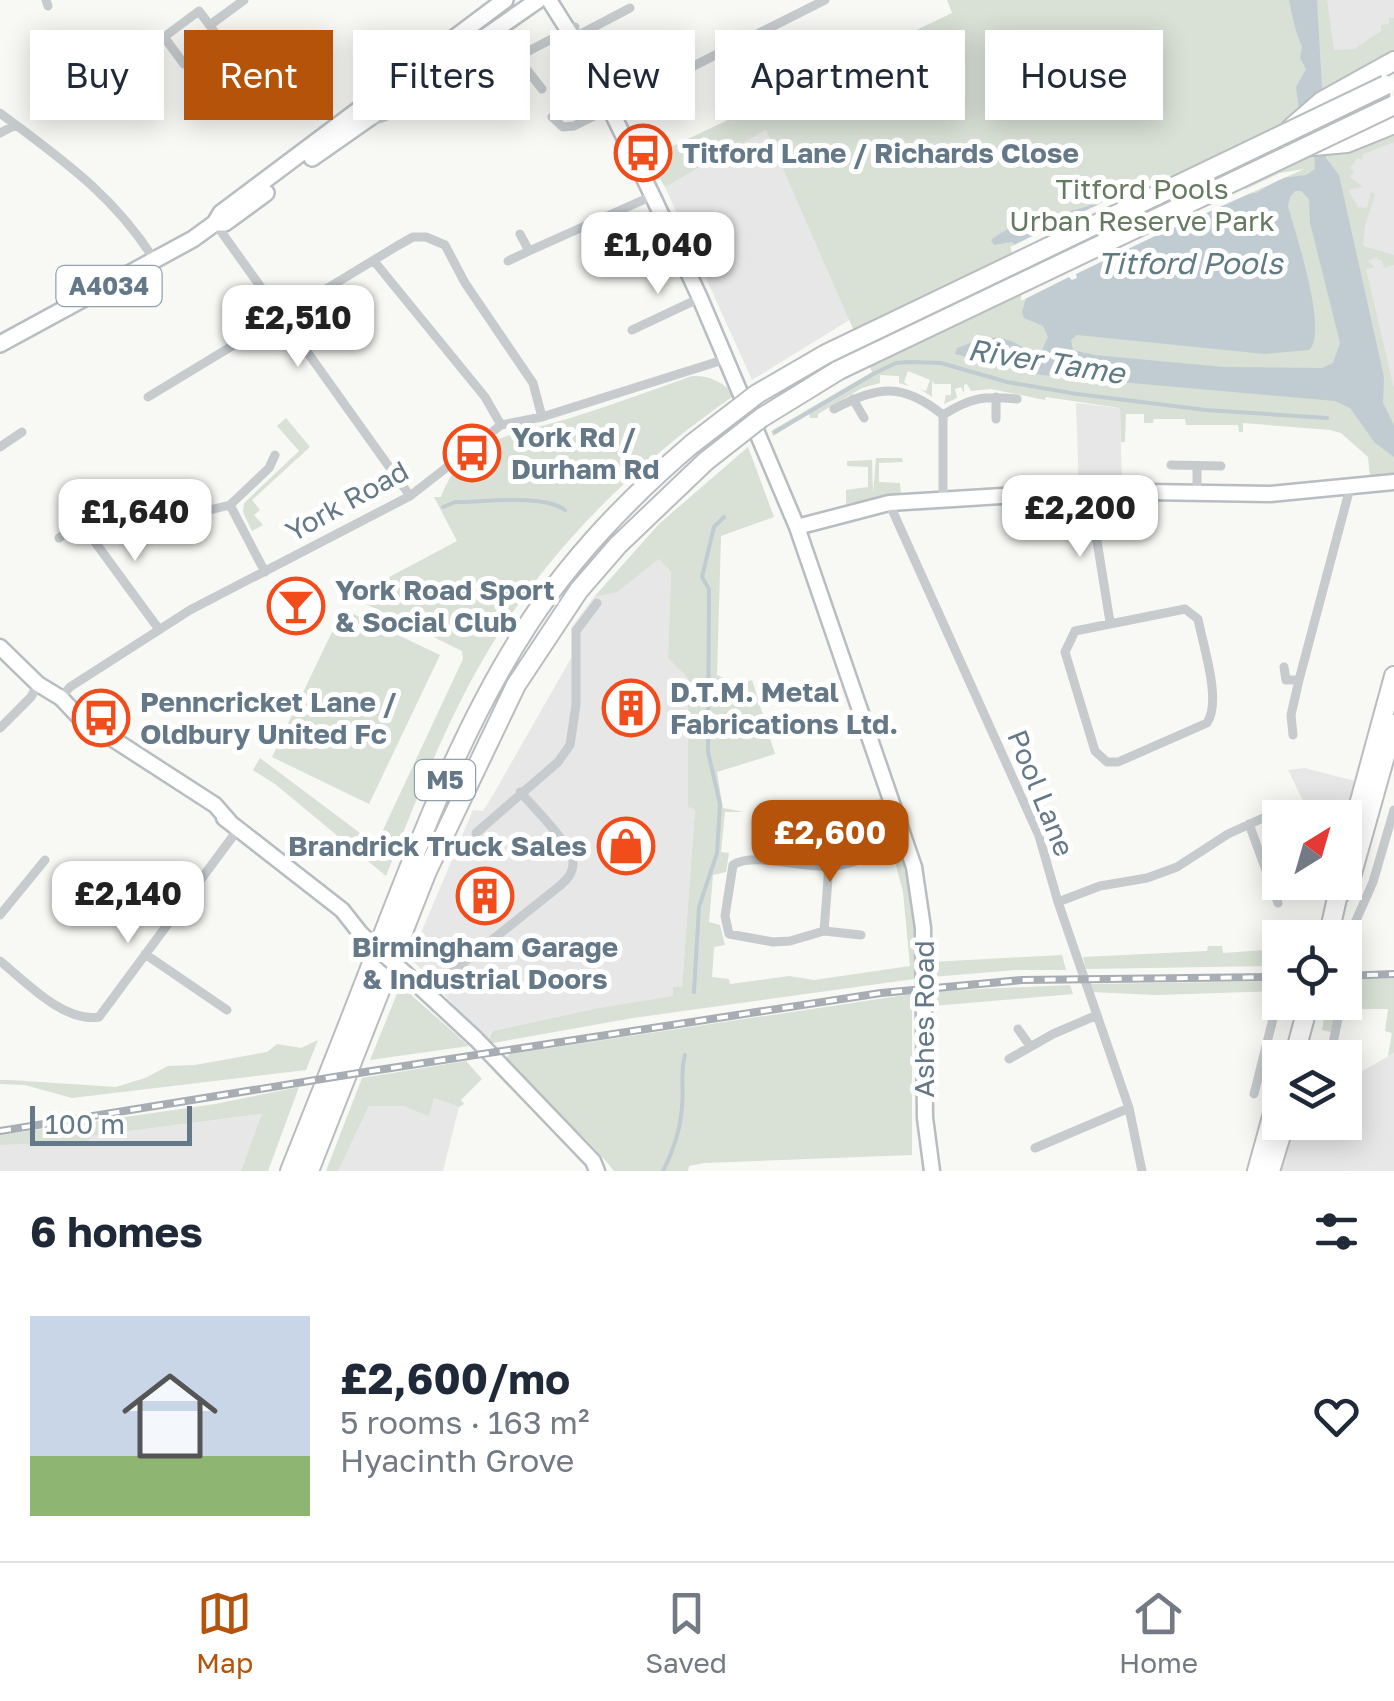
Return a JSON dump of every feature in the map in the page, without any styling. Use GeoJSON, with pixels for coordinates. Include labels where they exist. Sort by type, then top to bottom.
{"type":"FeatureCollection","features":[{"type":"Feature","properties":{"kind":"highway","name":"M5"},"geometry":{"type":"LineString","coordinates":[[290,1171],[427,821],[469,726],[536,612],[630,501],[692,444],[757,394],[826,354],[1291,128],[1388,74]]}},
{"type":"Feature","properties":{"kind":"highway","name":"M5"},"geometry":{"type":"LineString","coordinates":[[309,1171],[427,870],[516,685],[592,575],[666,497],[761,418],[839,370],[1394,104]]}},
{"type":"Feature","properties":{"kind":"highway","name":"M5"},"geometry":{"type":"LineString","coordinates":[[1308,146],[1347,142],[1394,124]]}},
{"type":"Feature","properties":{"kind":"highway"},"geometry":{"type":"LineString","coordinates":[[1362,813],[1384,757],[1394,676]]}},
{"type":"Feature","properties":{"kind":"highway"},"geometry":{"type":"LineString","coordinates":[[1362,837],[1394,724]]}},
{"type":"Feature","properties":{"kind":"highway"},"geometry":{"type":"LineString","coordinates":[[1256,1171],[1265,1140]]}},
{"type":"Feature","properties":{"kind":"highway"},"geometry":{"type":"LineString","coordinates":[[1270,1171],[1279,1140]]}},
{"type":"Feature","properties":{"kind":"main road","name":"A4034"},"geometry":{"type":"LineString","coordinates":[[0,344],[155,261],[215,223],[221,213],[505,0]]}},
{"type":"Feature","properties":{"kind":"main road","name":"A4034"},"geometry":{"type":"LineString","coordinates":[[215,223],[225,223],[538,0]]}},
{"type":"Feature","properties":{"kind":"street"},"geometry":{"type":"LineString","coordinates":[[210,25],[244,0]]}},
{"type":"Feature","properties":{"kind":"street"},"geometry":{"type":"LineString","coordinates":[[549,0],[572,30]]}},
{"type":"Feature","properties":{"kind":"street"},"geometry":{"type":"LineString","coordinates":[[561,0],[573,30]]}},
{"type":"Feature","properties":{"kind":"street"},"geometry":{"type":"LineString","coordinates":[[695,65],[825,0]]}},
{"type":"Feature","properties":{"kind":"street"},"geometry":{"type":"LineString","coordinates":[[581,30],[630,8]]}},
{"type":"Feature","properties":{"kind":"street"},"geometry":{"type":"LineString","coordinates":[[199,11],[210,25],[219,38],[184,64],[164,37],[199,11]]}},
{"type":"Feature","properties":{"kind":"street"},"geometry":{"type":"LineString","coordinates":[[542,90],[517,57],[550,43]]}},
{"type":"Feature","properties":{"kind":"street"},"geometry":{"type":"LineString","coordinates":[[0,113],[93,184],[132,226],[155,261]]}},
{"type":"Feature","properties":{"kind":"street"},"geometry":{"type":"LineString","coordinates":[[556,120],[568,128],[584,120]]}},
{"type":"Feature","properties":{"kind":"street","name":"Ashes Road"},"geometry":{"type":"LineString","coordinates":[[616,120],[700,298],[798,527],[905,840],[917,881],[924,928],[925,1118],[932,1171]]}},
{"type":"Feature","properties":{"kind":"street"},"geometry":{"type":"LineString","coordinates":[[0,133],[15,125]]}},
{"type":"Feature","properties":{"kind":"street"},"geometry":{"type":"LineString","coordinates":[[508,261],[652,196]]}},
{"type":"Feature","properties":{"kind":"street"},"geometry":{"type":"LineString","coordinates":[[215,223],[410,496]]}},
{"type":"Feature","properties":{"kind":"street"},"geometry":{"type":"LineString","coordinates":[[520,234],[529,251]]}},
{"type":"Feature","properties":{"kind":"street"},"geometry":{"type":"LineString","coordinates":[[148,397],[413,237],[426,236],[445,245],[465,284],[532,383],[542,417]]}},
{"type":"Feature","properties":{"kind":"street"},"geometry":{"type":"LineString","coordinates":[[374,261],[485,398],[501,425]]}},
{"type":"Feature","properties":{"kind":"street"},"geometry":{"type":"LineString","coordinates":[[632,330],[700,298]]}},
{"type":"Feature","properties":{"kind":"street","name":"York Road"},"geometry":{"type":"LineString","coordinates":[[61,698],[158,628],[410,496],[501,425],[542,417],[726,359]]}},
{"type":"Feature","properties":{"kind":"street"},"geometry":{"type":"LineString","coordinates":[[834,409],[877,391],[902,392],[918,396],[943,415]]}},
{"type":"Feature","properties":{"kind":"street"},"geometry":{"type":"LineString","coordinates":[[996,397],[996,418]]}},
{"type":"Feature","properties":{"kind":"street"},"geometry":{"type":"LineString","coordinates":[[854,399],[864,418]]}},
{"type":"Feature","properties":{"kind":"street"},"geometry":{"type":"LineString","coordinates":[[943,415],[964,401],[1017,399]]}},
{"type":"Feature","properties":{"kind":"street"},"geometry":{"type":"LineString","coordinates":[[943,415],[943,500]]}},
{"type":"Feature","properties":{"kind":"street"},"geometry":{"type":"LineString","coordinates":[[0,446],[22,432]]}},
{"type":"Feature","properties":{"kind":"street"},"geometry":{"type":"LineString","coordinates":[[169,520],[230,505],[269,468],[274,455]]}},
{"type":"Feature","properties":{"kind":"street"},"geometry":{"type":"LineString","coordinates":[[1171,465],[1221,466]]}},
{"type":"Feature","properties":{"kind":"street"},"geometry":{"type":"LineString","coordinates":[[1196,494],[1197,466]]}},
{"type":"Feature","properties":{"kind":"street"},"geometry":{"type":"LineString","coordinates":[[798,527],[889,504],[1089,491],[1196,494],[1350,488],[1394,482]]}},
{"type":"Feature","properties":{"kind":"street"},"geometry":{"type":"LineString","coordinates":[[1293,735],[1291,715],[1299,680],[1350,488]]}},
{"type":"Feature","properties":{"kind":"street"},"geometry":{"type":"LineString","coordinates":[[1089,491],[1110,622]]}},
{"type":"Feature","properties":{"kind":"street","name":"Pool Lane"},"geometry":{"type":"LineString","coordinates":[[889,504],[1039,836],[1129,1108],[1142,1171]]}},
{"type":"Feature","properties":{"kind":"street"},"geometry":{"type":"LineString","coordinates":[[230,505],[264,572]]}},
{"type":"Feature","properties":{"kind":"street"},"geometry":{"type":"LineString","coordinates":[[59,538],[95,512]]}},
{"type":"Feature","properties":{"kind":"street"},"geometry":{"type":"LineString","coordinates":[[82,523],[158,628]]}},
{"type":"Feature","properties":{"kind":"street"},"geometry":{"type":"LineString","coordinates":[[476,833],[558,762],[570,745],[576,705],[576,631],[597,603]]}},
{"type":"Feature","properties":{"kind":"street"},"geometry":{"type":"LineString","coordinates":[[1185,609],[1193,613],[1198,619],[1214,704],[1207,723],[1110,763],[1094,750],[1065,652],[1075,631],[1110,622],[1185,609]]}},
{"type":"Feature","properties":{"kind":"street"},"geometry":{"type":"LineString","coordinates":[[2,646],[38,684],[61,698],[96,730],[215,805],[234,825],[342,910],[361,934],[427,992],[593,1160],[597,1171]]}},
{"type":"Feature","properties":{"kind":"street"},"geometry":{"type":"LineString","coordinates":[[1284,667],[1286,680],[1299,680]]}},
{"type":"Feature","properties":{"kind":"street"},"geometry":{"type":"LineString","coordinates":[[0,728],[31,697],[38,684]]}},
{"type":"Feature","properties":{"kind":"street"},"geometry":{"type":"LineString","coordinates":[[427,992],[558,888],[571,872],[570,851],[520,792]]}},
{"type":"Feature","properties":{"kind":"street"},"geometry":{"type":"LineString","coordinates":[[1356,920],[1373,882],[1394,810]]}},
{"type":"Feature","properties":{"kind":"street"},"geometry":{"type":"LineString","coordinates":[[1058,902],[1100,886],[1147,878],[1176,868],[1228,834],[1262,818]]}},
{"type":"Feature","properties":{"kind":"street"},"geometry":{"type":"LineString","coordinates":[[1249,824],[1278,903]]}},
{"type":"Feature","properties":{"kind":"street"},"geometry":{"type":"LineString","coordinates":[[0,962],[43,996],[80,1018],[104,1013],[234,825]]}},
{"type":"Feature","properties":{"kind":"street"},"geometry":{"type":"LineString","coordinates":[[861,935],[824,930],[790,941],[738,938],[726,929],[730,872],[738,861],[829,866],[863,859],[905,840]]}},
{"type":"Feature","properties":{"kind":"street"},"geometry":{"type":"LineString","coordinates":[[0,915],[45,860]]}},
{"type":"Feature","properties":{"kind":"street"},"geometry":{"type":"LineString","coordinates":[[824,930],[829,866]]}},
{"type":"Feature","properties":{"kind":"street"},"geometry":{"type":"LineString","coordinates":[[146,954],[227,1010]]}},
{"type":"Feature","properties":{"kind":"street"},"geometry":{"type":"LineString","coordinates":[[1009,1060],[1030,1046],[1096,1016]]}},
{"type":"Feature","properties":{"kind":"street"},"geometry":{"type":"LineString","coordinates":[[1018,1030],[1030,1046]]}},
{"type":"Feature","properties":{"kind":"street"},"geometry":{"type":"LineString","coordinates":[[1254,1094],[1262,1065]]}},
{"type":"Feature","properties":{"kind":"street"},"geometry":{"type":"LineString","coordinates":[[1034,1148],[1129,1108]]}},
{"type":"Feature","properties":{"kind":"shaded area"},"geometry":{"type":"Polygon","coordinates":[[[1300,0],[1394,0],[1394,52],[1326,91],[1300,0]]]}},
{"type":"Feature","properties":{"kind":"shaded area"},"geometry":{"type":"Polygon","coordinates":[[[766,130],[851,319],[752,380],[665,187],[766,130]]]}},
{"type":"Feature","properties":{"kind":"shaded area"},"geometry":{"type":"Polygon","coordinates":[[[1394,131],[1394,442],[1321,161],[1394,131]]]}},
{"type":"Feature","properties":{"kind":"shaded area"},"geometry":{"type":"Polygon","coordinates":[[[1076,403],[1120,408],[1122,491],[1079,492],[1076,403]]]}},
{"type":"Feature","properties":{"kind":"shaded area"},"geometry":{"type":"Polygon","coordinates":[[[659,559],[671,572],[668,657],[688,677],[688,806],[695,808],[682,988],[674,996],[491,1031],[487,1044],[410,959],[473,810],[483,811],[574,653],[571,628],[594,597],[617,591],[659,559]]]}},
{"type":"Feature","properties":{"kind":"shaded area"},"geometry":{"type":"Polygon","coordinates":[[[1304,768],[1371,785],[1362,813],[1362,800],[1303,800],[1288,770],[1304,768]]]}},
{"type":"Feature","properties":{"kind":"shaded area"},"geometry":{"type":"Polygon","coordinates":[[[1394,1053],[1394,1171],[1262,1171],[1273,1140],[1362,1140],[1362,1071],[1394,1053]]]}},
{"type":"Feature","properties":{"kind":"shaded area"},"geometry":{"type":"Polygon","coordinates":[[[434,1098],[459,1107],[443,1171],[338,1171],[369,1106],[403,1106],[429,1115],[434,1098]]]}},
{"type":"Feature","properties":{"kind":"shaded area"},"geometry":{"type":"Polygon","coordinates":[[[263,1114],[241,1171],[0,1171],[0,1145],[88,1142],[89,1136],[263,1114]]]}},
{"type":"Feature","properties":{"kind":"green space","name":"Titford Pools Urban Reserve Park"},"geometry":{"type":"Polygon","coordinates":[[[947,0],[1327,0],[1334,50],[1354,49],[1381,31],[1381,25],[1389,24],[1389,18],[1394,18],[1394,52],[1326,92],[1340,153],[1394,131],[1394,142],[1363,154],[1362,160],[1357,158],[1350,168],[1354,171],[1350,177],[1363,187],[1348,190],[1358,207],[1367,208],[1371,192],[1375,194],[1363,246],[1394,255],[1394,265],[1384,268],[1376,258],[1367,261],[1375,267],[1366,269],[1394,389],[1394,473],[1370,477],[1368,457],[1341,433],[1330,430],[1243,423],[1243,432],[1239,432],[1238,425],[1186,425],[1185,419],[1154,419],[1153,423],[1144,423],[1144,414],[1126,414],[1125,442],[1121,442],[1120,408],[1046,397],[1045,400],[991,389],[971,391],[967,384],[964,393],[961,387],[955,389],[957,398],[944,404],[946,395],[951,395],[951,384],[932,381],[932,397],[920,389],[926,391],[930,380],[908,371],[904,382],[909,386],[899,383],[899,376],[880,375],[880,383],[862,388],[818,414],[818,418],[810,418],[809,414],[773,436],[771,431],[872,372],[766,130],[665,187],[648,158],[728,120],[965,120],[965,30],[916,30],[952,13],[947,0]]]}},
{"type":"Feature","properties":{"kind":"green space"},"geometry":{"type":"Polygon","coordinates":[[[692,376],[715,380],[735,395],[632,477],[541,573],[475,673],[421,788],[386,876],[253,770],[260,758],[376,845],[463,659],[462,651],[337,590],[350,582],[363,591],[457,541],[434,497],[441,497],[451,477],[477,450],[511,435],[692,376]]]}},
{"type":"Feature","properties":{"kind":"green space"},"geometry":{"type":"Polygon","coordinates":[[[286,418],[310,447],[252,500],[260,510],[254,515],[263,525],[252,531],[243,512],[244,503],[299,451],[277,426],[286,418]]]}},
{"type":"Feature","properties":{"kind":"green space"},"geometry":{"type":"Polygon","coordinates":[[[748,447],[774,517],[721,536],[717,675],[728,680],[731,688],[752,680],[775,754],[717,772],[723,808],[744,812],[725,812],[721,852],[729,853],[726,872],[713,875],[709,922],[720,925],[725,945],[714,947],[712,977],[729,979],[730,984],[789,976],[814,980],[910,966],[903,892],[893,854],[897,854],[912,897],[914,979],[633,1018],[487,1044],[492,1031],[673,996],[673,987],[682,987],[695,809],[688,807],[688,678],[668,658],[671,572],[659,559],[617,592],[594,597],[659,524],[748,447]]]}},
{"type":"Feature","properties":{"kind":"green space"},"geometry":{"type":"Polygon","coordinates":[[[876,458],[902,458],[903,462],[879,463],[879,482],[900,483],[901,494],[846,504],[846,490],[868,487],[868,467],[847,466],[847,461],[872,460],[873,493],[876,458]]]}},
{"type":"Feature","properties":{"kind":"green space"},"geometry":{"type":"Polygon","coordinates":[[[343,609],[440,655],[369,804],[272,757],[343,609]]]}},
{"type":"Feature","properties":{"kind":"green space"},"geometry":{"type":"Polygon","coordinates":[[[880,799],[890,823],[886,824],[880,802],[831,831],[790,821],[880,799]]]}},
{"type":"Feature","properties":{"kind":"green space"},"geometry":{"type":"Polygon","coordinates":[[[1208,946],[1222,946],[1223,953],[1262,950],[1262,966],[1086,969],[1083,957],[1207,951],[1208,946]]]}},
{"type":"Feature","properties":{"kind":"green space"},"geometry":{"type":"Polygon","coordinates":[[[1062,955],[1066,970],[932,977],[932,962],[1062,955]]]}},
{"type":"Feature","properties":{"kind":"green space"},"geometry":{"type":"Polygon","coordinates":[[[1394,978],[1394,1053],[1388,1056],[1392,1033],[1385,1031],[1388,1009],[1362,1009],[1362,979],[1394,978]]]}},
{"type":"Feature","properties":{"kind":"green space"},"geometry":{"type":"Polygon","coordinates":[[[1262,981],[1262,992],[1156,995],[1092,992],[1089,984],[1262,981]]]}},
{"type":"Feature","properties":{"kind":"green space"},"geometry":{"type":"Polygon","coordinates":[[[401,984],[409,993],[469,1046],[370,1060],[401,984]]]}},
{"type":"Feature","properties":{"kind":"green space"},"geometry":{"type":"Polygon","coordinates":[[[1070,985],[1073,994],[933,1006],[934,991],[1070,985]]]}},
{"type":"Feature","properties":{"kind":"green space"},"geometry":{"type":"Polygon","coordinates":[[[912,994],[912,1155],[704,1163],[689,1166],[688,1171],[614,1171],[512,1066],[509,1068],[502,1061],[510,1054],[912,994]]]}},
{"type":"Feature","properties":{"kind":"green space"},"geometry":{"type":"Polygon","coordinates":[[[1324,1020],[1334,1020],[1331,1032],[1322,1030],[1324,1020]]]}},
{"type":"Feature","properties":{"kind":"green space"},"geometry":{"type":"Polygon","coordinates":[[[318,1040],[306,1070],[72,1098],[25,1085],[0,1084],[0,1080],[10,1080],[116,1087],[168,1066],[267,1052],[277,1044],[301,1048],[318,1040]]]}},
{"type":"Feature","properties":{"kind":"green space"},"geometry":{"type":"Polygon","coordinates":[[[466,1061],[482,1079],[461,1100],[464,1104],[459,1107],[434,1098],[429,1116],[403,1106],[369,1106],[338,1171],[326,1171],[362,1078],[466,1061]]]}},
{"type":"Feature","properties":{"kind":"green space"},"geometry":{"type":"Polygon","coordinates":[[[299,1087],[268,1171],[241,1171],[262,1114],[90,1136],[89,1142],[0,1145],[0,1135],[215,1104],[299,1087]]]}},
{"type":"Feature","properties":{"kind":"water","name":"Titford Pools"},"geometry":{"type":"Polygon","coordinates":[[[1289,0],[1317,0],[1326,158],[1339,175],[1384,377],[1383,403],[1394,425],[1394,457],[1375,443],[1350,408],[1335,401],[1041,375],[955,354],[957,348],[966,344],[997,338],[1023,347],[1025,356],[1042,350],[1048,337],[1043,326],[1024,318],[1028,292],[1015,245],[994,245],[991,240],[1002,232],[1091,205],[1256,193],[1282,178],[1306,175],[1315,169],[1312,111],[1299,110],[1296,87],[1306,69],[1300,58],[1302,47],[1289,0]],[[1295,191],[1288,206],[1313,304],[1314,340],[1309,350],[1265,354],[1077,335],[1071,340],[1073,350],[1224,367],[1322,368],[1333,363],[1340,343],[1310,223],[1309,199],[1295,191]]]}},
{"type":"Feature","properties":{"kind":"pier"},"geometry":{"type":"Polygon","coordinates":[[[1304,169],[1021,301],[1022,276],[1010,247],[1139,185],[1163,174],[1217,176],[1246,189],[1280,173],[1304,169]]]}},
{"type":"Feature","properties":{"kind":"waterway","name":"River Tame"},"geometry":{"type":"LineString","coordinates":[[775,432],[875,373],[908,362],[941,363],[1007,382],[1077,394],[1206,410],[1327,418]]}},
{"type":"Feature","properties":{"kind":"waterway"},"geometry":{"type":"LineString","coordinates":[[443,507],[455,502],[513,500],[543,502],[565,510]]}},
{"type":"Feature","properties":{"kind":"waterway","name":"River Tame"},"geometry":{"type":"LineString","coordinates":[[694,992],[699,907],[717,853],[720,804],[708,752],[709,589],[702,577],[714,527],[724,517]]}},
{"type":"Feature","properties":{"kind":"waterway","name":"River Tame"},"geometry":{"type":"LineString","coordinates":[[663,1171],[680,1122],[685,1055]]}},
{"type":"Feature","properties":{"kind":"railway"},"geometry":{"type":"LineString","coordinates":[[1362,975],[1394,974]]}},
{"type":"Feature","properties":{"kind":"railway"},"geometry":{"type":"LineString","coordinates":[[0,1131],[881,993],[1022,980],[1262,977]]}},
{"type":"Feature","properties":{"kind":"place","name":"Titford Lane / Richards Close"},"geometry":{"type":"Point","coordinates":[643,153]}},
{"type":"Feature","properties":{"kind":"place","name":"York Rd / Durham Rd"},"geometry":{"type":"Point","coordinates":[472,453]}},
{"type":"Feature","properties":{"kind":"place","name":"York Road Sport & Social Club"},"geometry":{"type":"Point","coordinates":[296,606]}},
{"type":"Feature","properties":{"kind":"place","name":"D.T.M. Metal Fabrications Ltd."},"geometry":{"type":"Point","coordinates":[631,708]}},
{"type":"Feature","properties":{"kind":"place","name":"Penncricket Lane / Oldbury United Fc"},"geometry":{"type":"Point","coordinates":[101,718]}},
{"type":"Feature","properties":{"kind":"place","name":"Brandrick Truck Sales"},"geometry":{"type":"Point","coordinates":[626,846]}},
{"type":"Feature","properties":{"kind":"place","name":"Birmingham Garage & Industrial Doors"},"geometry":{"type":"Point","coordinates":[485,896]}}]}
